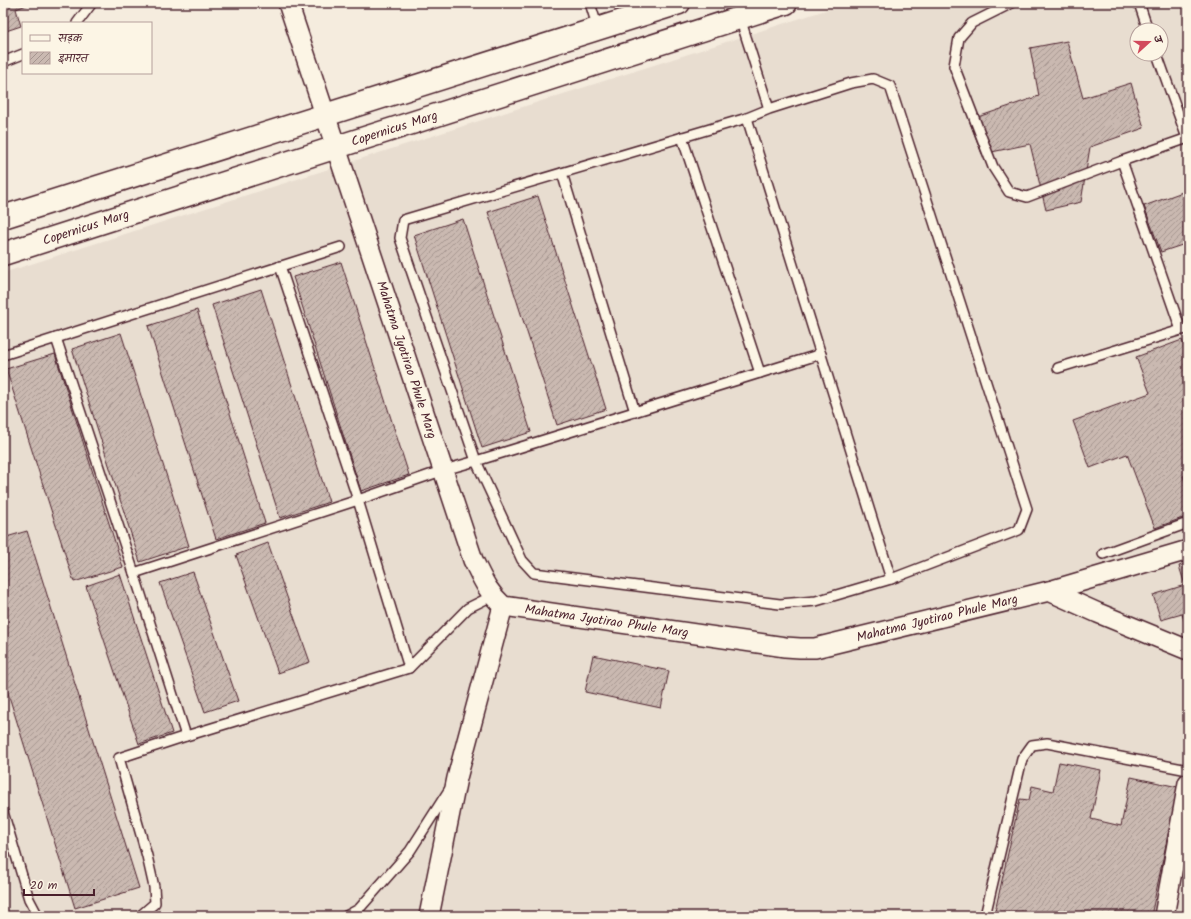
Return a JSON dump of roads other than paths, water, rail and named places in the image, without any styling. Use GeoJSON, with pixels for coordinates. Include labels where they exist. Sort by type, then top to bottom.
{"type":"FeatureCollection","features":[{"type":"Feature","properties":{"kind":"street","name":"Mahatma Jyotirao Phule Marg"},"geometry":{"type":"LineString","coordinates":[[288,3],[473,560],[485,586],[498,601],[785,647],[815,648],[1049,591],[1188,550]]}},
{"type":"Feature","properties":{"kind":"street"},"geometry":{"type":"LineString","coordinates":[[3,217],[679,3]]}},
{"type":"Feature","properties":{"kind":"street","name":"Copernicus Marg"},"geometry":{"type":"LineString","coordinates":[[3,254],[786,3]]}},
{"type":"Feature","properties":{"kind":"street"},"geometry":{"type":"LineString","coordinates":[[1049,591],[1188,650]]}},
{"type":"Feature","properties":{"kind":"street"},"geometry":{"type":"LineString","coordinates":[[429,916],[457,778],[498,601]]}},
{"type":"Feature","properties":{"kind":"street"},"geometry":{"type":"LineString","coordinates":[[1164,916],[1188,783]]}},
{"type":"Feature","properties":{"kind":"lane"},"geometry":{"type":"LineString","coordinates":[[79,22],[92,3]]}},
{"type":"Feature","properties":{"kind":"lane"},"geometry":{"type":"LineString","coordinates":[[590,3],[598,29]]}},
{"type":"Feature","properties":{"kind":"lane"},"geometry":{"type":"LineString","coordinates":[[1012,3],[972,23],[960,38],[954,66],[992,167],[1009,192],[1027,198],[1187,138],[1160,62]]}},
{"type":"Feature","properties":{"kind":"lane"},"geometry":{"type":"LineString","coordinates":[[1139,3],[1145,22]]}},
{"type":"Feature","properties":{"kind":"lane"},"geometry":{"type":"LineString","coordinates":[[740,18],[769,109]]}},
{"type":"Feature","properties":{"kind":"lane"},"geometry":{"type":"LineString","coordinates":[[3,62],[22,54]]}},
{"type":"Feature","properties":{"kind":"lane"},"geometry":{"type":"LineString","coordinates":[[873,79],[890,86],[1027,509],[1019,530],[891,579],[816,601],[780,604],[534,573],[522,560],[476,461],[400,238],[403,220],[747,118],[769,109],[851,83],[873,79]]}},
{"type":"Feature","properties":{"kind":"lane"},"geometry":{"type":"LineString","coordinates":[[747,118],[891,579]]}},
{"type":"Feature","properties":{"kind":"lane"},"geometry":{"type":"LineString","coordinates":[[682,137],[760,373]]}},
{"type":"Feature","properties":{"kind":"lane"},"geometry":{"type":"LineString","coordinates":[[1058,368],[1185,329],[1122,162]]}},
{"type":"Feature","properties":{"kind":"lane"},"geometry":{"type":"LineString","coordinates":[[562,173],[635,412]]}},
{"type":"Feature","properties":{"kind":"lane"},"geometry":{"type":"LineString","coordinates":[[3,355],[341,247]]}},
{"type":"Feature","properties":{"kind":"lane"},"geometry":{"type":"LineString","coordinates":[[280,266],[358,500],[409,668]]}},
{"type":"Feature","properties":{"kind":"lane"},"geometry":{"type":"LineString","coordinates":[[56,338],[186,736]]}},
{"type":"Feature","properties":{"kind":"lane"},"geometry":{"type":"LineString","coordinates":[[134,573],[358,500],[444,470],[821,354]]}},
{"type":"Feature","properties":{"kind":"lane"},"geometry":{"type":"LineString","coordinates":[[1103,554],[1188,523]]}},
{"type":"Feature","properties":{"kind":"lane"},"geometry":{"type":"LineString","coordinates":[[140,916],[155,904],[154,887],[147,856],[119,758],[409,668],[468,608],[498,601]]}},
{"type":"Feature","properties":{"kind":"lane"},"geometry":{"type":"LineString","coordinates":[[985,916],[1022,759],[1032,744],[1047,743],[1188,770]]}},
{"type":"Feature","properties":{"kind":"lane"},"geometry":{"type":"LineString","coordinates":[[346,916],[359,909],[410,851],[457,778]]}},
{"type":"Feature","properties":{"kind":"lane"},"geometry":{"type":"LineString","coordinates":[[3,812],[29,899],[38,916]]}}]}
